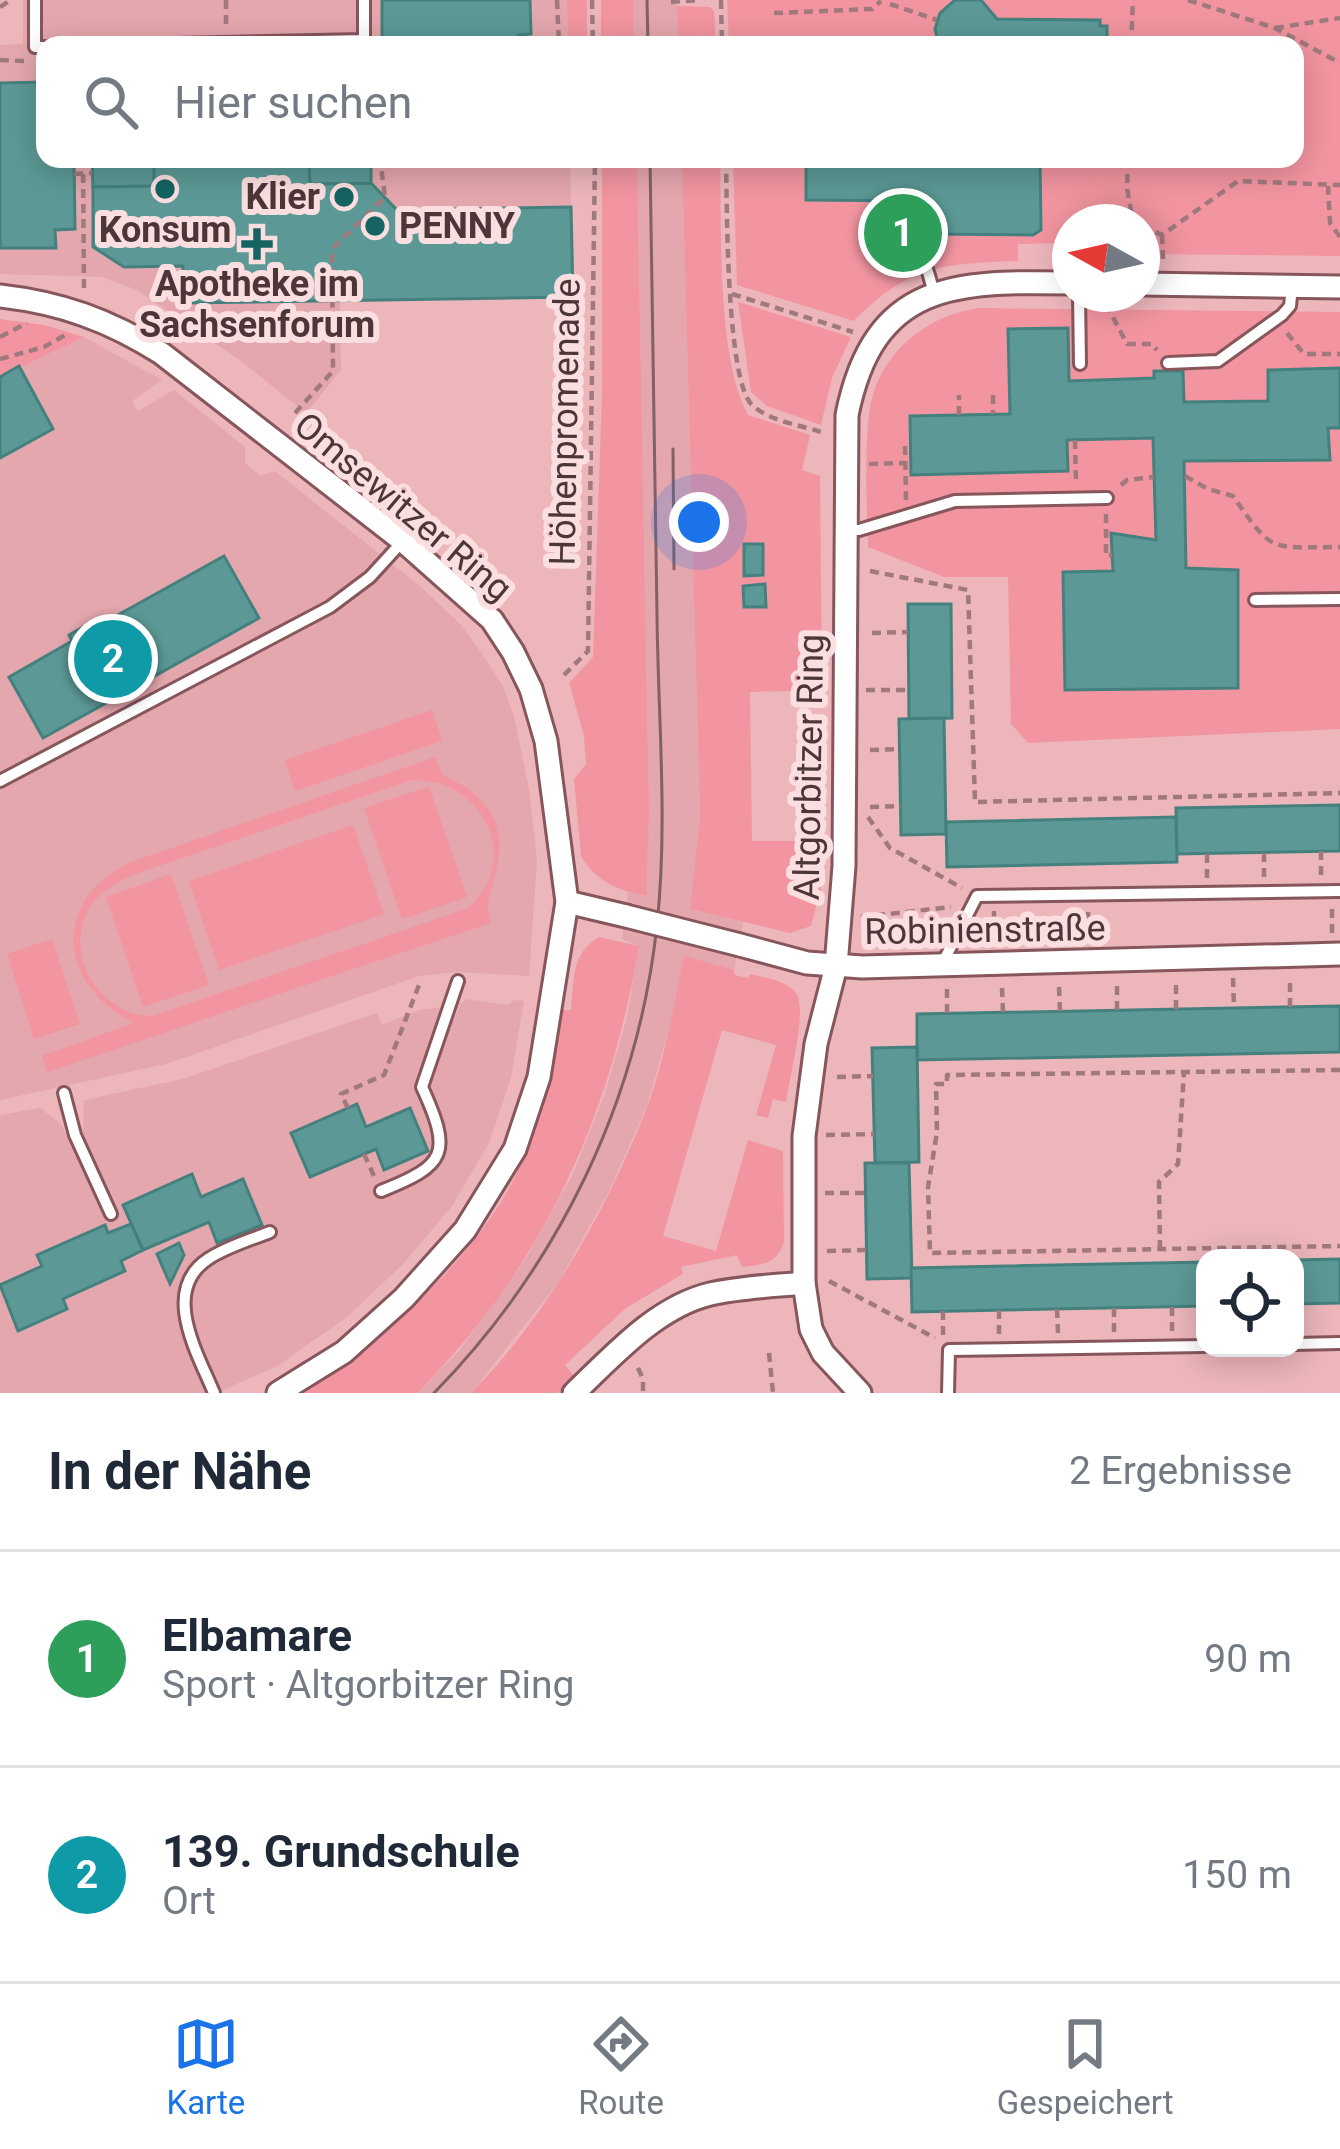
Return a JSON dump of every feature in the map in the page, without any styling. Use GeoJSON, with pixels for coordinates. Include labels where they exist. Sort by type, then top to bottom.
{"type":"FeatureCollection","features":[{"type":"Feature","properties":{"kind":"street","name":"Altgorbitzer Ring"},"geometry":{"type":"LineString","coordinates":[[860,1393],[823,1353],[811,1329],[804,1283],[804,1136],[816,1044],[836,967],[844,866],[845,436],[851,392],[874,342],[909,305],[934,293],[982,283],[1052,283]]}},
{"type":"Feature","properties":{"kind":"street"},"geometry":{"type":"LineString","coordinates":[[1160,284],[1340,287]]}},
{"type":"Feature","properties":{"kind":"street","name":"Omsewitzer Ring"},"geometry":{"type":"LineString","coordinates":[[0,296],[79,310],[124,330],[161,353],[403,541],[492,620],[522,671],[546,741],[567,902],[538,1077],[514,1149],[465,1230],[404,1298],[344,1352],[278,1393]]}},
{"type":"Feature","properties":{"kind":"street","name":"Robinienstraße"},"geometry":{"type":"LineString","coordinates":[[567,902],[836,967],[1336,947]]}},
{"type":"Feature","properties":{"kind":"street"},"geometry":{"type":"LineString","coordinates":[[574,1393],[668,1312],[706,1295],[804,1283]]}},
{"type":"Feature","properties":{"kind":"lane"},"geometry":{"type":"LineString","coordinates":[[35,0],[36,47]]}},
{"type":"Feature","properties":{"kind":"lane"},"geometry":{"type":"LineString","coordinates":[[364,0],[364,36]]}},
{"type":"Feature","properties":{"kind":"lane"},"geometry":{"type":"LineString","coordinates":[[887,242],[912,246],[925,259],[934,293]]}},
{"type":"Feature","properties":{"kind":"lane"},"geometry":{"type":"LineString","coordinates":[[1168,363],[1218,361],[1290,306],[1292,286]]}},
{"type":"Feature","properties":{"kind":"lane"},"geometry":{"type":"LineString","coordinates":[[1079,312],[1080,364]]}},
{"type":"Feature","properties":{"kind":"lane"},"geometry":{"type":"LineString","coordinates":[[845,530],[955,501],[1107,498]]}},
{"type":"Feature","properties":{"kind":"lane"},"geometry":{"type":"LineString","coordinates":[[0,781],[330,607],[370,577],[403,541]]}},
{"type":"Feature","properties":{"kind":"lane"},"geometry":{"type":"LineString","coordinates":[[1255,600],[1340,598]]}},
{"type":"Feature","properties":{"kind":"lane"},"geometry":{"type":"LineString","coordinates":[[941,965],[975,900],[1340,891]]}},
{"type":"Feature","properties":{"kind":"lane"},"geometry":{"type":"LineString","coordinates":[[381,1191],[421,1175],[440,1149],[440,1126],[422,1087],[458,981]]}},
{"type":"Feature","properties":{"kind":"lane"},"geometry":{"type":"LineString","coordinates":[[64,1094],[75,1136],[111,1214]]}},
{"type":"Feature","properties":{"kind":"lane"},"geometry":{"type":"LineString","coordinates":[[214,1393],[185,1319],[184,1298],[192,1276],[205,1260],[270,1232]]}},
{"type":"Feature","properties":{"kind":"lane"},"geometry":{"type":"LineString","coordinates":[[1304,1344],[1340,1343]]}},
{"type":"Feature","properties":{"kind":"lane"},"geometry":{"type":"LineString","coordinates":[[948,1393],[949,1350],[1196,1346]]}},
{"type":"Feature","properties":{"kind":"path"},"geometry":{"type":"LineString","coordinates":[[0,8],[11,0]]}},
{"type":"Feature","properties":{"kind":"path"},"geometry":{"type":"LineString","coordinates":[[226,0],[226,36]]}},
{"type":"Feature","properties":{"kind":"path"},"geometry":{"type":"LineString","coordinates":[[557,0],[559,36]]}},
{"type":"Feature","properties":{"kind":"path"},"geometry":{"type":"LineString","coordinates":[[592,0],[593,36]]}},
{"type":"Feature","properties":{"kind":"path"},"geometry":{"type":"LineString","coordinates":[[670,2],[698,0]]}},
{"type":"Feature","properties":{"kind":"path"},"geometry":{"type":"LineString","coordinates":[[721,0],[722,36]]}},
{"type":"Feature","properties":{"kind":"path"},"geometry":{"type":"LineString","coordinates":[[774,13],[872,9],[880,0],[937,20]]}},
{"type":"Feature","properties":{"kind":"path"},"geometry":{"type":"LineString","coordinates":[[1131,36],[1133,0]]}},
{"type":"Feature","properties":{"kind":"path"},"geometry":{"type":"LineString","coordinates":[[1188,0],[1290,36]]}},
{"type":"Feature","properties":{"kind":"path"},"geometry":{"type":"LineString","coordinates":[[1275,28],[1340,18]]}},
{"type":"Feature","properties":{"kind":"path"},"geometry":{"type":"LineString","coordinates":[[1304,44],[1340,63]]}},
{"type":"Feature","properties":{"kind":"path"},"geometry":{"type":"LineString","coordinates":[[83,168],[84,292]]}},
{"type":"Feature","properties":{"kind":"path"},"geometry":{"type":"LineString","coordinates":[[295,413],[333,371],[332,249],[385,197],[381,168]]}},
{"type":"Feature","properties":{"kind":"path","name":"Höhenpromenade"},"geometry":{"type":"LineString","coordinates":[[564,675],[588,651],[595,168]]}},
{"type":"Feature","properties":{"kind":"path"},"geometry":{"type":"LineString","coordinates":[[726,168],[730,293],[748,402],[764,413],[826,434]]}},
{"type":"Feature","properties":{"kind":"path"},"geometry":{"type":"LineString","coordinates":[[1129,168],[1132,204]]}},
{"type":"Feature","properties":{"kind":"path"},"geometry":{"type":"LineString","coordinates":[[74,173],[92,173]]}},
{"type":"Feature","properties":{"kind":"path"},"geometry":{"type":"LineString","coordinates":[[1160,235],[1238,181],[1340,185]]}},
{"type":"Feature","properties":{"kind":"path"},"geometry":{"type":"LineString","coordinates":[[1328,184],[1330,223],[1340,236]]}},
{"type":"Feature","properties":{"kind":"path"},"geometry":{"type":"LineString","coordinates":[[730,293],[859,334]]}},
{"type":"Feature","properties":{"kind":"path"},"geometry":{"type":"LineString","coordinates":[[1110,312],[1127,344],[1137,344]]}},
{"type":"Feature","properties":{"kind":"path"},"geometry":{"type":"LineString","coordinates":[[1277,318],[1304,354],[1336,354],[1332,368]]}},
{"type":"Feature","properties":{"kind":"path"},"geometry":{"type":"LineString","coordinates":[[0,358],[44,346],[76,328]]}},
{"type":"Feature","properties":{"kind":"path"},"geometry":{"type":"LineString","coordinates":[[959,395],[959,415]]}},
{"type":"Feature","properties":{"kind":"path"},"geometry":{"type":"LineString","coordinates":[[993,395],[993,415]]}},
{"type":"Feature","properties":{"kind":"path"},"geometry":{"type":"LineString","coordinates":[[1076,440],[1076,498]]}},
{"type":"Feature","properties":{"kind":"path"},"geometry":{"type":"LineString","coordinates":[[906,516],[904,445],[910,445]]}},
{"type":"Feature","properties":{"kind":"path"},"geometry":{"type":"LineString","coordinates":[[859,464],[905,463]]}},
{"type":"Feature","properties":{"kind":"path"},"geometry":{"type":"LineString","coordinates":[[1185,476],[1233,496],[1256,532],[1269,543],[1340,547]]}},
{"type":"Feature","properties":{"kind":"path"},"geometry":{"type":"LineString","coordinates":[[859,568],[968,590],[975,802],[1340,794]]}},
{"type":"Feature","properties":{"kind":"path"},"geometry":{"type":"LineString","coordinates":[[870,633],[908,632]]}},
{"type":"Feature","properties":{"kind":"path"},"geometry":{"type":"LineString","coordinates":[[877,690],[909,690]]}},
{"type":"Feature","properties":{"kind":"path"},"geometry":{"type":"LineString","coordinates":[[870,750],[900,749]]}},
{"type":"Feature","properties":{"kind":"path"},"geometry":{"type":"LineString","coordinates":[[901,806],[866,808],[890,848],[975,900]]}},
{"type":"Feature","properties":{"kind":"path"},"geometry":{"type":"LineString","coordinates":[[1207,854],[1207,871]]}},
{"type":"Feature","properties":{"kind":"path"},"geometry":{"type":"LineString","coordinates":[[855,917],[975,900]]}},
{"type":"Feature","properties":{"kind":"path"},"geometry":{"type":"LineString","coordinates":[[1088,908],[1089,935]]}},
{"type":"Feature","properties":{"kind":"path"},"geometry":{"type":"LineString","coordinates":[[1332,913],[1336,947]]}},
{"type":"Feature","properties":{"kind":"path"},"geometry":{"type":"LineString","coordinates":[[994,914],[994,931]]}},
{"type":"Feature","properties":{"kind":"path"},"geometry":{"type":"LineString","coordinates":[[1289,1007],[1290,975]]}},
{"type":"Feature","properties":{"kind":"path"},"geometry":{"type":"LineString","coordinates":[[1233,976],[1234,1008]]}},
{"type":"Feature","properties":{"kind":"path"},"geometry":{"type":"LineString","coordinates":[[1176,977],[1176,1009]]}},
{"type":"Feature","properties":{"kind":"path"},"geometry":{"type":"LineString","coordinates":[[348,1108],[341,1094],[384,1075],[419,985]]}},
{"type":"Feature","properties":{"kind":"path"},"geometry":{"type":"LineString","coordinates":[[1002,991],[1003,1012]]}},
{"type":"Feature","properties":{"kind":"path"},"geometry":{"type":"LineString","coordinates":[[1060,991],[1060,1011]]}},
{"type":"Feature","properties":{"kind":"path"},"geometry":{"type":"LineString","coordinates":[[1117,992],[1117,1010]]}},
{"type":"Feature","properties":{"kind":"path"},"geometry":{"type":"LineString","coordinates":[[947,994],[947,1013]]}},
{"type":"Feature","properties":{"kind":"path"},"geometry":{"type":"LineString","coordinates":[[1340,1070],[947,1075],[947,1084],[936,1084],[937,1132],[928,1187],[930,1253],[1340,1246]]}},
{"type":"Feature","properties":{"kind":"path"},"geometry":{"type":"LineString","coordinates":[[1160,1249],[1159,1182],[1178,1164],[1184,1072]]}},
{"type":"Feature","properties":{"kind":"path"},"geometry":{"type":"LineString","coordinates":[[830,1077],[873,1076]]}},
{"type":"Feature","properties":{"kind":"path"},"geometry":{"type":"LineString","coordinates":[[826,1135],[874,1134]]}},
{"type":"Feature","properties":{"kind":"path"},"geometry":{"type":"LineString","coordinates":[[825,1193],[866,1193]]}},
{"type":"Feature","properties":{"kind":"path"},"geometry":{"type":"LineString","coordinates":[[827,1251],[867,1250]]}},
{"type":"Feature","properties":{"kind":"path"},"geometry":{"type":"LineString","coordinates":[[827,1280],[943,1343],[943,1311]]}},
{"type":"Feature","properties":{"kind":"path"},"geometry":{"type":"LineString","coordinates":[[1172,1307],[1172,1331]]}},
{"type":"Feature","properties":{"kind":"path"},"geometry":{"type":"LineString","coordinates":[[769,1353],[773,1393]]}},
{"type":"Feature","properties":{"kind":"path"},"geometry":{"type":"LineString","coordinates":[[635,1363],[643,1379],[643,1393]]}},
{"type":"Feature","properties":{"kind":"shaded area"},"geometry":{"type":"Polygon","coordinates":[[[23,0],[567,0],[568,36],[36,36],[36,168],[570,168],[573,297],[340,302],[341,370],[306,413],[238,359],[137,290],[102,277],[0,274],[0,45],[23,44],[23,0]]]}},
{"type":"Feature","properties":{"kind":"shaded area"},"geometry":{"type":"Polygon","coordinates":[[[567,0],[587,0],[587,36],[568,36],[567,0]]]}},
{"type":"Feature","properties":{"kind":"shaded area"},"geometry":{"type":"Polygon","coordinates":[[[601,0],[633,0],[634,36],[601,36],[601,0]]]}},
{"type":"Feature","properties":{"kind":"shaded area"},"geometry":{"type":"Polygon","coordinates":[[[633,0],[677,0],[679,36],[634,36],[633,0]]]}},
{"type":"Feature","properties":{"kind":"shaded area"},"geometry":{"type":"Polygon","coordinates":[[[727,0],[1340,0],[1340,256],[1160,254],[1160,204],[1052,204],[1052,243],[1018,244],[1018,261],[948,266],[911,278],[854,321],[737,285],[733,168],[1304,168],[1304,36],[729,36],[727,0]]]}},
{"type":"Feature","properties":{"kind":"shaded area"},"geometry":{"type":"Polygon","coordinates":[[[677,6],[714,11],[715,36],[679,36],[677,6]]]}},
{"type":"Feature","properties":{"kind":"shaded area"},"geometry":{"type":"Polygon","coordinates":[[[602,168],[637,168],[649,812],[646,896],[609,884],[581,856],[574,779],[586,764],[584,736],[569,683],[593,657],[602,394],[602,168]]]}},
{"type":"Feature","properties":{"kind":"shaded area"},"geometry":{"type":"Polygon","coordinates":[[[637,168],[682,168],[700,816],[690,909],[743,922],[734,970],[684,957],[647,1106],[608,1193],[558,1283],[471,1393],[417,1393],[459,1351],[525,1260],[572,1176],[605,1094],[627,1017],[639,946],[622,939],[628,892],[645,896],[649,812],[637,168]]]}},
{"type":"Feature","properties":{"kind":"shaded area"},"geometry":{"type":"Polygon","coordinates":[[[682,168],[720,168],[726,326],[738,390],[748,415],[810,435],[802,470],[820,476],[822,690],[750,692],[752,841],[820,841],[821,887],[811,926],[790,933],[690,909],[700,816],[682,168]]]}},
{"type":"Feature","properties":{"kind":"shaded area"},"geometry":{"type":"Polygon","coordinates":[[[738,302],[851,337],[832,378],[821,425],[767,406],[751,392],[738,302]]]}},
{"type":"Feature","properties":{"kind":"shaded area"},"geometry":{"type":"Polygon","coordinates":[[[962,311],[1340,312],[1340,729],[1028,743],[1011,724],[1008,577],[944,577],[868,547],[867,430],[879,380],[913,336],[962,311]]]}},
{"type":"Feature","properties":{"kind":"shaded area"},"geometry":{"type":"Polygon","coordinates":[[[0,319],[44,325],[84,337],[0,377],[0,319]]]}},
{"type":"Feature","properties":{"kind":"shaded area"},"geometry":{"type":"Polygon","coordinates":[[[84,337],[162,380],[132,401],[138,411],[174,390],[245,447],[245,463],[260,476],[275,471],[420,586],[461,625],[483,655],[503,686],[514,716],[529,789],[537,860],[529,976],[457,972],[419,976],[166,1064],[0,1100],[0,377],[84,337]]]}},
{"type":"Feature","properties":{"kind":"shaded area"},"geometry":{"type":"Polygon","coordinates":[[[432,710],[442,741],[295,791],[285,760],[432,710]]]}},
{"type":"Feature","properties":{"kind":"shaded area"},"geometry":{"type":"Polygon","coordinates":[[[435,757],[442,775],[483,802],[497,826],[499,841],[488,904],[491,923],[47,1072],[42,1056],[134,1023],[90,988],[75,956],[74,938],[89,894],[128,863],[435,757]],[[412,780],[113,885],[92,904],[82,929],[80,947],[92,981],[117,1006],[152,1016],[466,909],[483,890],[492,869],[493,847],[488,826],[476,808],[437,783],[412,780]]]}},
{"type":"Feature","properties":{"kind":"shaded area"},"geometry":{"type":"Polygon","coordinates":[[[429,786],[467,897],[402,919],[364,808],[429,786]]]}},
{"type":"Feature","properties":{"kind":"shaded area"},"geometry":{"type":"Polygon","coordinates":[[[353,825],[384,914],[219,970],[189,881],[353,825]]]}},
{"type":"Feature","properties":{"kind":"shaded area"},"geometry":{"type":"Polygon","coordinates":[[[171,874],[209,985],[143,1007],[106,897],[171,874]]]}},
{"type":"Feature","properties":{"kind":"shaded area"},"geometry":{"type":"Polygon","coordinates":[[[599,937],[639,946],[626,1009],[589,1130],[535,1242],[461,1345],[417,1393],[300,1393],[399,1318],[486,1225],[526,1153],[552,1065],[562,1010],[571,1010],[579,959],[599,937]]]}},
{"type":"Feature","properties":{"kind":"shaded area"},"geometry":{"type":"Polygon","coordinates":[[[52,939],[80,1024],[34,1039],[7,954],[52,939]]]}},
{"type":"Feature","properties":{"kind":"shaded area"},"geometry":{"type":"Polygon","coordinates":[[[684,956],[734,970],[735,975],[748,978],[750,974],[787,985],[799,1002],[799,1029],[786,1102],[773,1099],[768,1118],[756,1115],[776,1045],[722,1030],[663,1236],[716,1251],[748,1140],[783,1151],[781,1249],[774,1259],[757,1265],[742,1267],[737,1255],[681,1267],[683,1274],[626,1308],[565,1365],[575,1377],[558,1393],[471,1393],[550,1296],[613,1186],[653,1091],[684,956]]]}},
{"type":"Feature","properties":{"kind":"shaded area"},"geometry":{"type":"Polygon","coordinates":[[[466,999],[508,1005],[524,1001],[511,1078],[489,1143],[452,1206],[404,1263],[346,1318],[277,1366],[216,1393],[0,1393],[0,1115],[40,1108],[61,1124],[68,1138],[83,1133],[84,1100],[183,1079],[377,1013],[382,1025],[419,1010],[442,1007],[436,1024],[450,1029],[466,999]]]}},
{"type":"Feature","properties":{"kind":"building"},"geometry":{"type":"Polygon","coordinates":[[[382,0],[530,0],[531,34],[382,36],[382,0]]]}},
{"type":"Feature","properties":{"kind":"building"},"geometry":{"type":"Polygon","coordinates":[[[955,0],[981,0],[997,19],[1100,20],[1100,26],[1107,26],[1107,36],[937,36],[940,13],[955,0]]]}},
{"type":"Feature","properties":{"kind":"building"},"geometry":{"type":"Polygon","coordinates":[[[36,82],[36,168],[74,168],[75,229],[55,230],[56,248],[0,248],[0,83],[36,82]]]}},
{"type":"Feature","properties":{"kind":"building"},"geometry":{"type":"Polygon","coordinates":[[[92,168],[154,168],[154,186],[93,187],[92,168]]]}},
{"type":"Feature","properties":{"kind":"building"},"geometry":{"type":"Polygon","coordinates":[[[154,168],[309,168],[310,184],[371,183],[397,210],[571,207],[573,297],[183,303],[183,266],[124,267],[93,247],[93,187],[154,186],[154,168]]]}},
{"type":"Feature","properties":{"kind":"building"},"geometry":{"type":"Polygon","coordinates":[[[309,168],[371,168],[371,183],[310,184],[309,168]]]}},
{"type":"Feature","properties":{"kind":"building"},"geometry":{"type":"Polygon","coordinates":[[[806,168],[1040,168],[1041,230],[1033,235],[922,234],[922,201],[806,200],[806,168]]]}},
{"type":"Feature","properties":{"kind":"building"},"geometry":{"type":"Polygon","coordinates":[[[1068,328],[1069,381],[1154,378],[1154,371],[1183,371],[1184,402],[1268,401],[1268,370],[1340,368],[1340,428],[1328,428],[1330,460],[1184,461],[1186,568],[1238,570],[1238,688],[1065,690],[1063,572],[1113,571],[1111,533],[1156,540],[1153,438],[1067,440],[1068,471],[911,475],[910,416],[1010,414],[1008,329],[1068,328]]]}},
{"type":"Feature","properties":{"kind":"building"},"geometry":{"type":"Polygon","coordinates":[[[19,366],[53,429],[0,458],[0,377],[19,366]]]}},
{"type":"Feature","properties":{"kind":"building"},"geometry":{"type":"Polygon","coordinates":[[[744,544],[763,544],[763,575],[744,576],[744,544]]]}},
{"type":"Feature","properties":{"kind":"building"},"geometry":{"type":"Polygon","coordinates":[[[224,556],[259,618],[43,738],[9,677],[72,641],[69,635],[95,620],[98,626],[224,556]]]}},
{"type":"Feature","properties":{"kind":"building"},"geometry":{"type":"Polygon","coordinates":[[[765,584],[766,607],[744,607],[743,586],[765,584]]]}},
{"type":"Feature","properties":{"kind":"building"},"geometry":{"type":"Polygon","coordinates":[[[908,604],[951,604],[952,718],[909,719],[908,604]]]}},
{"type":"Feature","properties":{"kind":"building"},"geometry":{"type":"Polygon","coordinates":[[[944,718],[946,834],[901,835],[899,719],[944,718]]]}},
{"type":"Feature","properties":{"kind":"building"},"geometry":{"type":"Polygon","coordinates":[[[1340,805],[1340,851],[1177,854],[1176,808],[1340,805]]]}},
{"type":"Feature","properties":{"kind":"building"},"geometry":{"type":"Polygon","coordinates":[[[1176,817],[1177,862],[947,867],[946,822],[1176,817]]]}},
{"type":"Feature","properties":{"kind":"building"},"geometry":{"type":"Polygon","coordinates":[[[1340,1006],[1340,1052],[917,1060],[917,1014],[1340,1006]]]}},
{"type":"Feature","properties":{"kind":"building"},"geometry":{"type":"Polygon","coordinates":[[[917,1047],[919,1162],[875,1163],[872,1048],[917,1047]]]}},
{"type":"Feature","properties":{"kind":"building"},"geometry":{"type":"Polygon","coordinates":[[[357,1104],[366,1127],[410,1108],[428,1151],[384,1170],[376,1149],[310,1177],[291,1133],[357,1104]]]}},
{"type":"Feature","properties":{"kind":"building"},"geometry":{"type":"Polygon","coordinates":[[[865,1163],[909,1163],[912,1278],[867,1279],[865,1163]]]}},
{"type":"Feature","properties":{"kind":"building"},"geometry":{"type":"Polygon","coordinates":[[[192,1174],[201,1197],[243,1179],[262,1225],[217,1243],[209,1222],[143,1250],[123,1205],[192,1174]]]}},
{"type":"Feature","properties":{"kind":"building"},"geometry":{"type":"Polygon","coordinates":[[[131,1224],[143,1250],[121,1261],[125,1271],[63,1299],[67,1309],[18,1331],[0,1285],[42,1266],[37,1255],[105,1225],[108,1233],[131,1224]]]}},
{"type":"Feature","properties":{"kind":"building"},"geometry":{"type":"Polygon","coordinates":[[[179,1243],[184,1255],[170,1284],[157,1254],[179,1243]]]}},
{"type":"Feature","properties":{"kind":"building"},"geometry":{"type":"Polygon","coordinates":[[[1340,1259],[1340,1303],[1304,1304],[1304,1260],[1340,1259]]]}},
{"type":"Feature","properties":{"kind":"building"},"geometry":{"type":"Polygon","coordinates":[[[1196,1262],[1196,1306],[912,1312],[911,1268],[1196,1262]]]}},
{"type":"Feature","properties":{"kind":"tram line"},"geometry":{"type":"LineString","coordinates":[[647,0],[648,36]]}},
{"type":"Feature","properties":{"kind":"tram line"},"geometry":{"type":"LineString","coordinates":[[434,1393],[518,1291],[585,1178],[632,1055],[647,991],[657,925],[662,809],[650,168]]}},
{"type":"Feature","properties":{"kind":"tram line"},"geometry":{"type":"LineString","coordinates":[[673,449],[674,569]]}},
{"type":"Feature","properties":{"kind":"place","name":"Konsum"},"geometry":{"type":"Point","coordinates":[165,189]}},
{"type":"Feature","properties":{"kind":"place","name":"Klier"},"geometry":{"type":"Point","coordinates":[344,197]}},
{"type":"Feature","properties":{"kind":"place","name":"PENNY"},"geometry":{"type":"Point","coordinates":[375,226]}},
{"type":"Feature","properties":{"kind":"place","name":"Elbamare"},"geometry":{"type":"Point","coordinates":[903,233]}},
{"type":"Feature","properties":{"kind":"place","name":"Apotheke im Sachsenforum"},"geometry":{"type":"Point","coordinates":[257,244]}},
{"type":"Feature","properties":{"kind":"place","name":"139. Grundschule"},"geometry":{"type":"Point","coordinates":[113,659]}}]}
